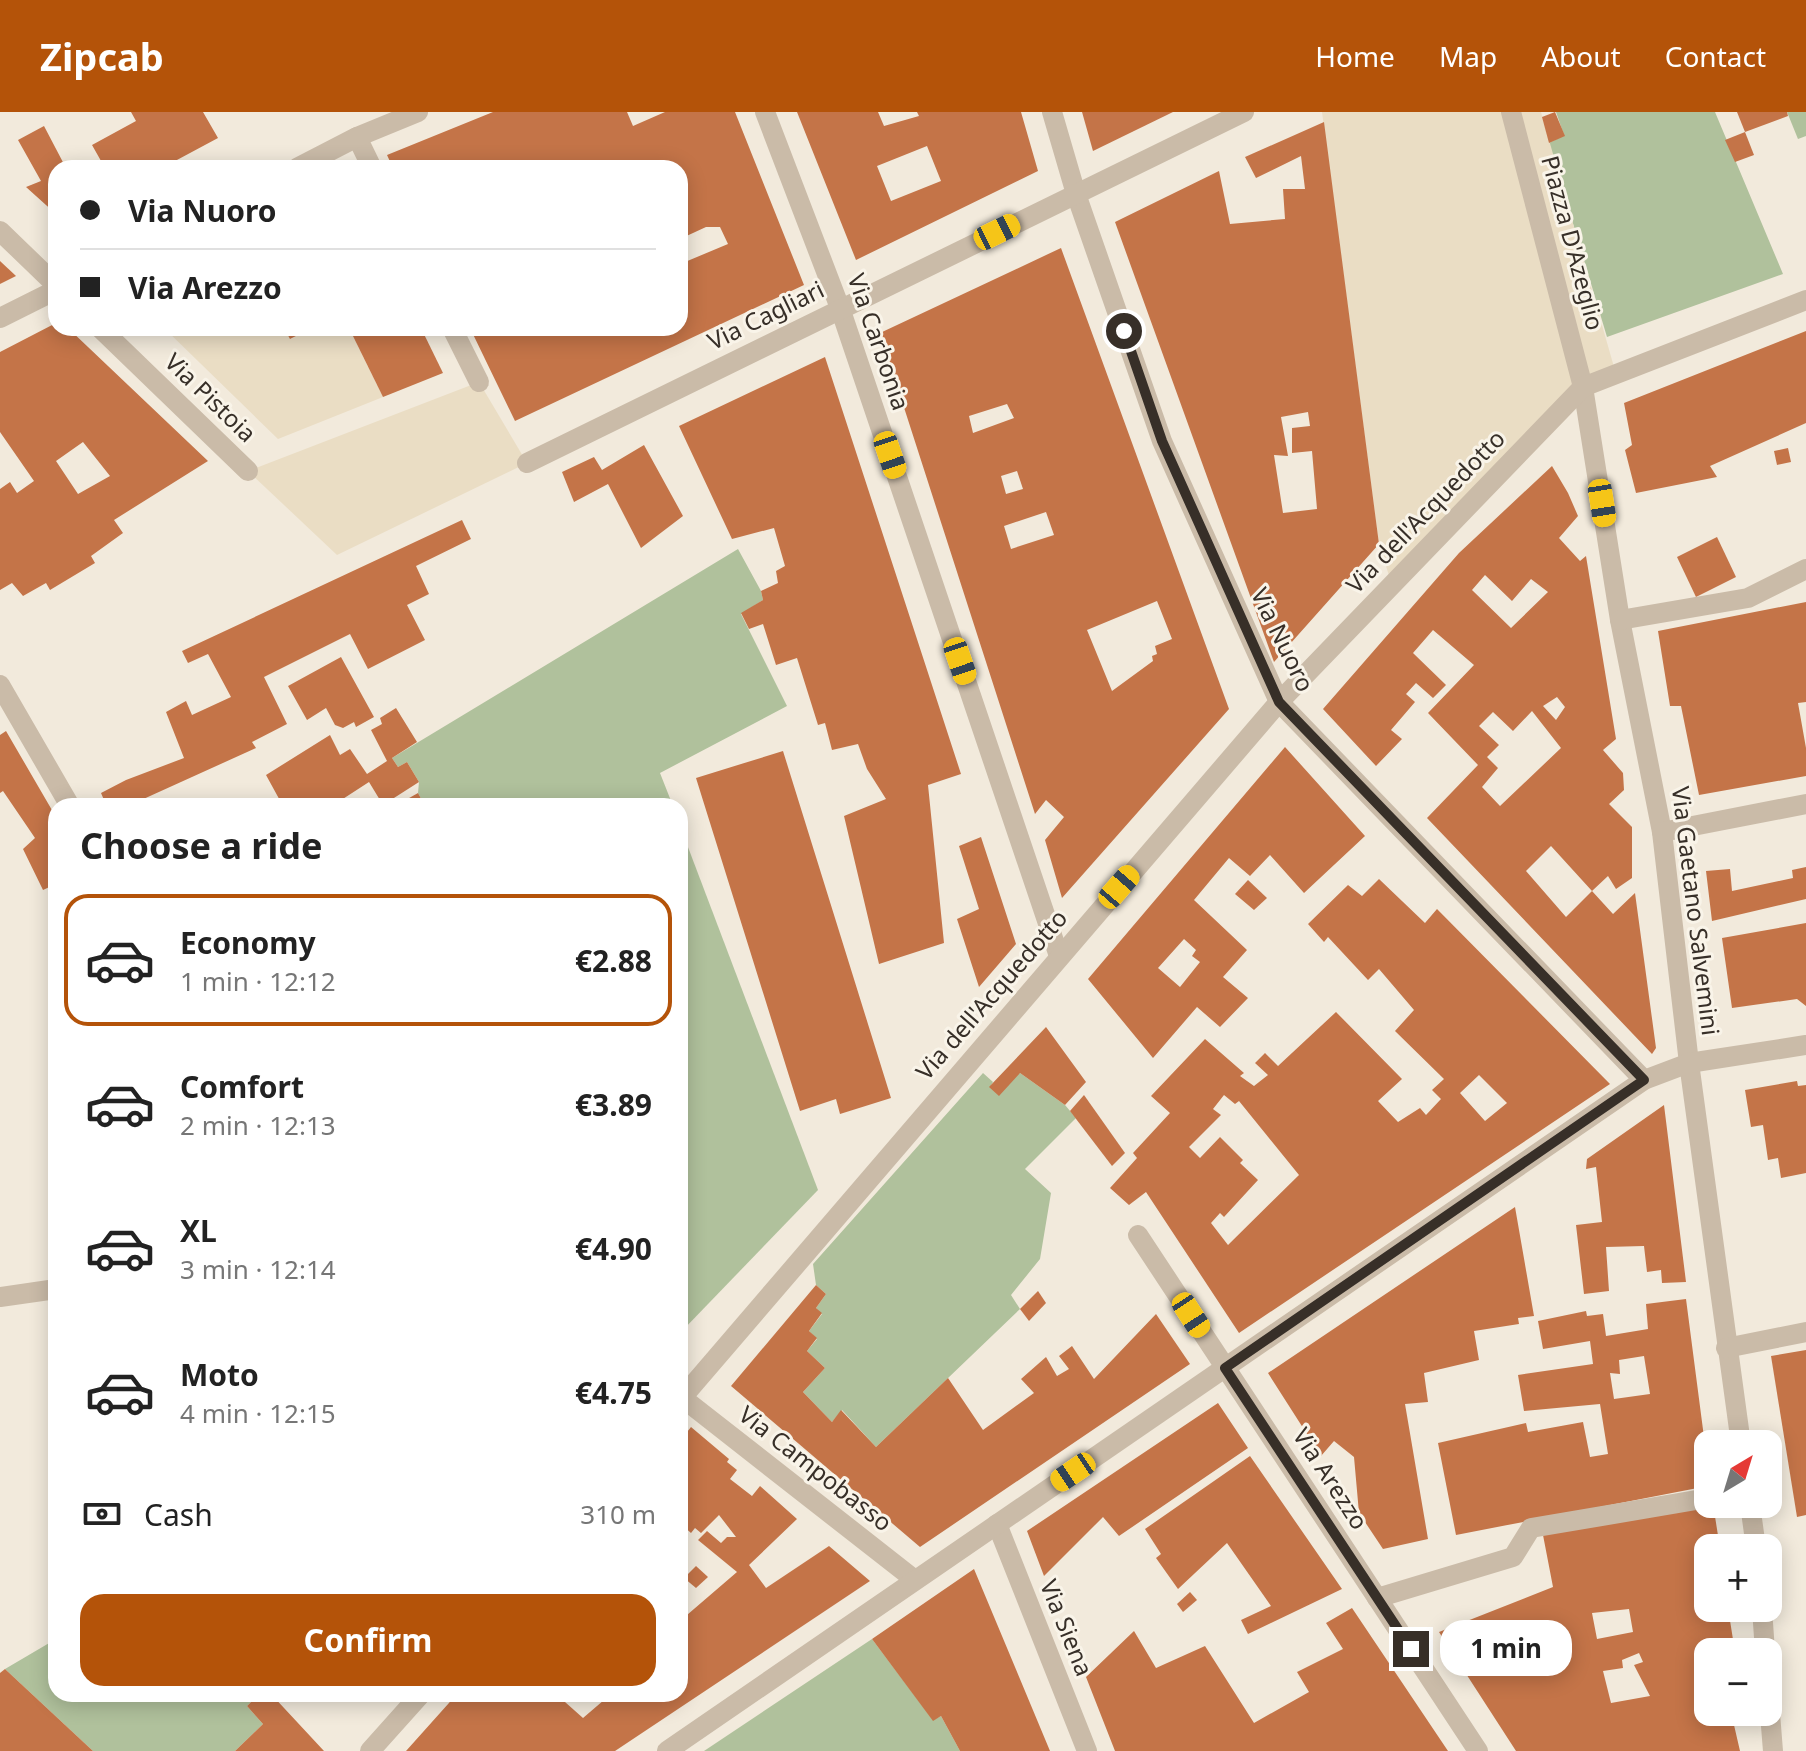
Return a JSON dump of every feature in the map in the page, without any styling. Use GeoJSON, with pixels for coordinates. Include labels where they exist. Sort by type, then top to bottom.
{"type":"FeatureCollection","features":[{"type":"Feature","properties":{"kind":"street"},"geometry":{"type":"LineString","coordinates":[[312,160],[357,137],[418,112]]}},
{"type":"Feature","properties":{"kind":"street","name":"Via Carbonia"},"geometry":{"type":"LineString","coordinates":[[765,112],[840,308],[1059,956]]}},
{"type":"Feature","properties":{"kind":"street","name":"Via Nuoro"},"geometry":{"type":"LineString","coordinates":[[1052,112],[1076,194],[1162,441],[1279,702],[1644,1080]]}},
{"type":"Feature","properties":{"kind":"street","name":"Via Cagliari"},"geometry":{"type":"LineString","coordinates":[[527,463],[1244,112]]}},
{"type":"Feature","properties":{"kind":"street","name":"Piazza D'Azeglio"},"geometry":{"type":"LineString","coordinates":[[1511,112],[1583,387]]}},
{"type":"Feature","properties":{"kind":"street"},"geometry":{"type":"LineString","coordinates":[[357,137],[368,160]]}},
{"type":"Feature","properties":{"kind":"street"},"geometry":{"type":"LineString","coordinates":[[0,231],[48,279]]}},
{"type":"Feature","properties":{"kind":"street"},"geometry":{"type":"LineString","coordinates":[[0,318],[48,291]]}},
{"type":"Feature","properties":{"kind":"street"},"geometry":{"type":"LineString","coordinates":[[1583,387],[1806,300]]}},
{"type":"Feature","properties":{"kind":"street","name":"Via Pistoia"},"geometry":{"type":"LineString","coordinates":[[108,336],[248,471]]}},
{"type":"Feature","properties":{"kind":"street"},"geometry":{"type":"LineString","coordinates":[[456,336],[479,382]]}},
{"type":"Feature","properties":{"kind":"street","name":"Via Gaetano Salvemini"},"geometry":{"type":"LineString","coordinates":[[1583,387],[1620,620],[1662,832],[1689,1063],[1739,1430]]}},
{"type":"Feature","properties":{"kind":"street","name":"Via dell'Acquedotto"},"geometry":{"type":"LineString","coordinates":[[688,1390],[1279,702],[1583,387]]}},
{"type":"Feature","properties":{"kind":"street"},"geometry":{"type":"LineString","coordinates":[[1620,620],[1748,598],[1806,569]]}},
{"type":"Feature","properties":{"kind":"street"},"geometry":{"type":"LineString","coordinates":[[0,685],[65,798]]}},
{"type":"Feature","properties":{"kind":"street"},"geometry":{"type":"LineString","coordinates":[[1662,832],[1806,804]]}},
{"type":"Feature","properties":{"kind":"street"},"geometry":{"type":"LineString","coordinates":[[667,1751],[1644,1080],[1689,1063],[1806,1045]]}},
{"type":"Feature","properties":{"kind":"street","name":"Via Arezzo"},"geometry":{"type":"LineString","coordinates":[[1138,1235],[1478,1751]]}},
{"type":"Feature","properties":{"kind":"street"},"geometry":{"type":"LineString","coordinates":[[0,1297],[48,1290]]}},
{"type":"Feature","properties":{"kind":"street"},"geometry":{"type":"LineString","coordinates":[[1726,1348],[1806,1332]]}},
{"type":"Feature","properties":{"kind":"street","name":"Via Campobasso"},"geometry":{"type":"LineString","coordinates":[[688,1403],[915,1580]]}},
{"type":"Feature","properties":{"kind":"street"},"geometry":{"type":"LineString","coordinates":[[1377,1598],[1513,1557],[1531,1528],[1694,1500]]}},
{"type":"Feature","properties":{"kind":"street","name":"Via Siena"},"geometry":{"type":"LineString","coordinates":[[997,1524],[1087,1751]]}},
{"type":"Feature","properties":{"kind":"street"},"geometry":{"type":"LineString","coordinates":[[370,1751],[414,1702]]}},
{"type":"Feature","properties":{"kind":"street"},"geometry":{"type":"LineString","coordinates":[[1771,1726],[1773,1751]]}},
{"type":"Feature","properties":{"kind":"green space"},"geometry":{"type":"Polygon","coordinates":[[[1556,112],[1715,112],[1783,274],[1607,337],[1549,143],[1564,135],[1556,112]]]}},
{"type":"Feature","properties":{"kind":"green space"},"geometry":{"type":"Polygon","coordinates":[[[1787,112],[1806,112],[1806,136],[1798,139],[1787,112]]]}},
{"type":"Feature","properties":{"kind":"green space"},"geometry":{"type":"Polygon","coordinates":[[[738,549],[761,591],[763,600],[741,614],[787,706],[660,773],[670,798],[421,798],[419,782],[407,762],[398,767],[392,758],[738,549]]]}},
{"type":"Feature","properties":{"kind":"green space"},"geometry":{"type":"Polygon","coordinates":[[[688,847],[818,1190],[688,1325],[688,847]]]}},
{"type":"Feature","properties":{"kind":"green space"},"geometry":{"type":"Polygon","coordinates":[[[983,1073],[993,1082],[990,1087],[1020,1073],[1065,1105],[1076,1118],[1025,1169],[1051,1193],[1040,1259],[1011,1295],[1020,1309],[876,1447],[842,1410],[832,1422],[803,1392],[825,1368],[807,1351],[817,1339],[809,1331],[822,1314],[816,1308],[826,1294],[816,1285],[813,1264],[983,1073]]]}},
{"type":"Feature","properties":{"kind":"green space"},"geometry":{"type":"Polygon","coordinates":[[[872,1639],[933,1720],[941,1716],[960,1751],[704,1751],[872,1639]]]}},
{"type":"Feature","properties":{"kind":"green space"},"geometry":{"type":"Polygon","coordinates":[[[48,1644],[48,1702],[251,1702],[247,1706],[263,1724],[235,1751],[93,1751],[5,1669],[48,1644]]]}},
{"type":"Feature","properties":{"kind":"shaded area"},"geometry":{"type":"Polygon","coordinates":[[[1322,112],[1541,112],[1616,374],[1583,387],[1392,585],[1379,544],[1322,112]]]}},
{"type":"Feature","properties":{"kind":"shaded area"},"geometry":{"type":"Polygon","coordinates":[[[172,336],[289,336],[291,339],[297,336],[353,336],[383,397],[278,439],[172,336]]]}},
{"type":"Feature","properties":{"kind":"shaded area"},"geometry":{"type":"Polygon","coordinates":[[[479,382],[527,463],[337,555],[248,471],[479,382]]]}},
{"type":"Feature","properties":{"kind":"building"},"geometry":{"type":"Polygon","coordinates":[[[131,112],[203,112],[218,138],[177,160],[100,160],[92,145],[136,121],[131,112]]]}},
{"type":"Feature","properties":{"kind":"building"},"geometry":{"type":"Polygon","coordinates":[[[493,112],[627,112],[633,126],[665,112],[735,112],[804,285],[515,421],[474,336],[688,336],[688,261],[728,244],[720,227],[706,227],[688,235],[688,160],[389,160],[387,155],[493,112]]]}},
{"type":"Feature","properties":{"kind":"building"},"geometry":{"type":"Polygon","coordinates":[[[797,112],[878,112],[884,126],[919,116],[917,112],[1021,112],[1038,171],[856,260],[797,112]],[[927,146],[877,166],[891,201],[941,181],[927,146]]]}},
{"type":"Feature","properties":{"kind":"building"},"geometry":{"type":"Polygon","coordinates":[[[1082,112],[1173,112],[1093,151],[1082,112]]]}},
{"type":"Feature","properties":{"kind":"building"},"geometry":{"type":"Polygon","coordinates":[[[1555,112],[1565,136],[1549,143],[1542,117],[1555,112]]]}},
{"type":"Feature","properties":{"kind":"building"},"geometry":{"type":"Polygon","coordinates":[[[1737,112],[1787,112],[1788,116],[1745,132],[1737,112]]]}},
{"type":"Feature","properties":{"kind":"building"},"geometry":{"type":"Polygon","coordinates":[[[1324,122],[1379,544],[1274,662],[1115,222],[1219,171],[1230,224],[1285,219],[1283,189],[1305,189],[1301,156],[1256,178],[1245,157],[1324,122]],[[1308,412],[1281,417],[1288,456],[1274,455],[1283,513],[1317,509],[1312,451],[1292,453],[1292,428],[1310,426],[1308,412]]]}},
{"type":"Feature","properties":{"kind":"building"},"geometry":{"type":"Polygon","coordinates":[[[44,126],[62,160],[48,160],[48,207],[26,187],[41,181],[18,140],[44,126]]]}},
{"type":"Feature","properties":{"kind":"building"},"geometry":{"type":"Polygon","coordinates":[[[1745,132],[1754,155],[1735,162],[1725,140],[1745,132]]]}},
{"type":"Feature","properties":{"kind":"building"},"geometry":{"type":"Polygon","coordinates":[[[1061,248],[1229,709],[1062,898],[1045,840],[1064,817],[1046,800],[1035,814],[880,333],[1061,248]],[[1007,404],[969,416],[973,433],[1014,418],[1007,404]],[[1017,471],[1001,476],[1006,494],[1023,489],[1017,471]],[[1046,512],[1004,526],[1011,549],[1054,535],[1046,512]],[[1157,601],[1087,630],[1112,691],[1153,661],[1152,656],[1157,654],[1155,646],[1172,639],[1157,601]]]}},
{"type":"Feature","properties":{"kind":"building"},"geometry":{"type":"Polygon","coordinates":[[[0,261],[16,276],[0,284],[0,261]]]}},
{"type":"Feature","properties":{"kind":"building"},"geometry":{"type":"Polygon","coordinates":[[[48,327],[48,336],[76,336],[208,461],[114,520],[123,533],[91,556],[95,563],[50,590],[46,583],[23,596],[12,583],[0,590],[0,489],[10,482],[17,493],[34,481],[0,432],[0,352],[48,327]],[[83,442],[56,461],[78,494],[110,476],[83,442]]]}},
{"type":"Feature","properties":{"kind":"building"},"geometry":{"type":"Polygon","coordinates":[[[1806,331],[1806,423],[1710,466],[1717,477],[1636,493],[1625,450],[1632,445],[1624,403],[1806,331]]]}},
{"type":"Feature","properties":{"kind":"building"},"geometry":{"type":"Polygon","coordinates":[[[353,336],[425,336],[443,373],[383,397],[353,336]]]}},
{"type":"Feature","properties":{"kind":"building"},"geometry":{"type":"Polygon","coordinates":[[[825,357],[961,774],[928,785],[944,943],[879,964],[844,816],[886,799],[867,769],[858,744],[832,750],[825,723],[818,725],[797,658],[776,665],[763,624],[749,629],[741,613],[763,600],[761,591],[778,583],[776,571],[785,566],[774,528],[732,539],[679,426],[825,357]]]}},
{"type":"Feature","properties":{"kind":"building"},"geometry":{"type":"Polygon","coordinates":[[[644,445],[683,516],[641,548],[608,484],[574,502],[562,472],[594,457],[602,470],[644,445]]]}},
{"type":"Feature","properties":{"kind":"building"},"geometry":{"type":"Polygon","coordinates":[[[1788,448],[1791,462],[1777,465],[1774,451],[1788,448]]]}},
{"type":"Feature","properties":{"kind":"building"},"geometry":{"type":"Polygon","coordinates":[[[1552,466],[1578,516],[1559,538],[1580,561],[1586,556],[1616,739],[1603,750],[1623,773],[1624,790],[1609,804],[1632,827],[1632,878],[1616,889],[1608,876],[1592,891],[1613,914],[1635,893],[1656,1048],[1652,1054],[1427,818],[1478,765],[1428,713],[1474,665],[1433,630],[1413,653],[1446,685],[1433,698],[1416,683],[1406,694],[1415,702],[1391,730],[1402,739],[1376,766],[1323,709],[1459,553],[1552,466]],[[1485,575],[1472,590],[1511,628],[1548,592],[1531,579],[1512,601],[1485,575]],[[1557,697],[1543,706],[1556,720],[1565,707],[1557,697]],[[1532,711],[1513,731],[1493,712],[1479,726],[1499,745],[1487,757],[1498,768],[1482,787],[1500,806],[1561,748],[1532,711]],[[1551,846],[1526,871],[1566,917],[1592,891],[1551,846]]]}},
{"type":"Feature","properties":{"kind":"building"},"geometry":{"type":"Polygon","coordinates":[[[462,520],[471,539],[416,566],[429,594],[407,605],[425,640],[368,669],[350,634],[264,677],[287,724],[252,742],[256,748],[146,798],[103,798],[101,793],[126,780],[184,758],[166,712],[186,701],[192,715],[231,697],[208,654],[188,663],[182,651],[462,520]]]}},
{"type":"Feature","properties":{"kind":"building"},"geometry":{"type":"Polygon","coordinates":[[[1717,537],[1736,577],[1696,597],[1677,557],[1717,537]]]}},
{"type":"Feature","properties":{"kind":"building"},"geometry":{"type":"Polygon","coordinates":[[[1806,602],[1806,702],[1798,703],[1806,748],[1806,776],[1699,795],[1681,706],[1670,706],[1658,631],[1806,602]]]}},
{"type":"Feature","properties":{"kind":"building"},"geometry":{"type":"Polygon","coordinates":[[[341,657],[374,717],[356,727],[354,722],[343,728],[335,725],[326,708],[307,720],[288,686],[341,657]]]}},
{"type":"Feature","properties":{"kind":"building"},"geometry":{"type":"Polygon","coordinates":[[[396,708],[417,742],[392,758],[398,767],[407,762],[419,782],[394,798],[379,798],[369,782],[344,798],[279,798],[266,775],[330,735],[340,755],[350,749],[367,774],[387,761],[371,730],[382,724],[380,718],[396,708]]]}},
{"type":"Feature","properties":{"kind":"building"},"geometry":{"type":"Polygon","coordinates":[[[6,731],[48,803],[48,888],[43,890],[23,849],[35,838],[3,791],[0,793],[0,735],[6,731]]]}},
{"type":"Feature","properties":{"kind":"building"},"geometry":{"type":"Polygon","coordinates":[[[1285,747],[1365,836],[1304,893],[1270,855],[1250,876],[1229,858],[1194,900],[1247,950],[1223,977],[1248,998],[1220,1027],[1197,1007],[1153,1058],[1088,979],[1285,747]],[[1184,939],[1158,968],[1180,987],[1200,962],[1192,956],[1196,950],[1184,939]]]}},
{"type":"Feature","properties":{"kind":"building"},"geometry":{"type":"Polygon","coordinates":[[[783,751],[891,1098],[840,1114],[836,1099],[800,1111],[696,778],[783,751]]]}},
{"type":"Feature","properties":{"kind":"building"},"geometry":{"type":"Polygon","coordinates":[[[981,837],[1016,944],[979,987],[957,919],[979,909],[959,846],[981,837]]]}},
{"type":"Feature","properties":{"kind":"building"},"geometry":{"type":"Polygon","coordinates":[[[1806,867],[1806,899],[1712,921],[1706,871],[1730,869],[1732,891],[1793,878],[1792,870],[1806,867]]]}},
{"type":"Feature","properties":{"kind":"building"},"geometry":{"type":"Polygon","coordinates":[[[1379,879],[1425,923],[1437,909],[1610,1084],[1239,1333],[1146,1192],[1129,1205],[1110,1188],[1137,1158],[1133,1153],[1170,1113],[1151,1096],[1205,1039],[1244,1073],[1240,1076],[1254,1086],[1268,1075],[1255,1063],[1265,1053],[1278,1066],[1336,1012],[1402,1079],[1378,1101],[1398,1122],[1420,1108],[1426,1115],[1441,1099],[1432,1090],[1444,1079],[1395,1031],[1414,1010],[1379,969],[1368,980],[1328,937],[1324,942],[1308,924],[1348,885],[1362,896],[1379,879]],[[1479,1075],[1460,1093],[1485,1121],[1507,1103],[1479,1075]],[[1224,1095],[1213,1109],[1221,1115],[1189,1147],[1200,1158],[1220,1137],[1258,1180],[1224,1217],[1220,1213],[1211,1223],[1228,1245],[1299,1175],[1239,1101],[1235,1104],[1224,1095]]]}},
{"type":"Feature","properties":{"kind":"building"},"geometry":{"type":"Polygon","coordinates":[[[1248,880],[1267,898],[1254,910],[1235,894],[1248,880]]]}},
{"type":"Feature","properties":{"kind":"building"},"geometry":{"type":"Polygon","coordinates":[[[1806,923],[1806,1006],[1797,999],[1732,1008],[1722,938],[1806,923]]]}},
{"type":"Feature","properties":{"kind":"building"},"geometry":{"type":"Polygon","coordinates":[[[1046,1027],[1086,1082],[1065,1105],[1020,1073],[999,1096],[989,1087],[1046,1027]]]}},
{"type":"Feature","properties":{"kind":"building"},"geometry":{"type":"Polygon","coordinates":[[[1797,1081],[1798,1086],[1806,1085],[1806,1173],[1781,1178],[1778,1158],[1768,1160],[1763,1125],[1751,1127],[1745,1090],[1797,1081]]]}},
{"type":"Feature","properties":{"kind":"building"},"geometry":{"type":"Polygon","coordinates":[[[1084,1095],[1125,1153],[1112,1166],[1070,1111],[1084,1095]]]}},
{"type":"Feature","properties":{"kind":"building"},"geometry":{"type":"Polygon","coordinates":[[[1664,1105],[1686,1282],[1662,1283],[1661,1270],[1647,1272],[1644,1246],[1606,1247],[1609,1291],[1584,1294],[1576,1225],[1602,1222],[1596,1167],[1586,1169],[1587,1159],[1664,1105]]]}},
{"type":"Feature","properties":{"kind":"building"},"geometry":{"type":"Polygon","coordinates":[[[1515,1207],[1534,1316],[1518,1318],[1519,1324],[1474,1331],[1479,1360],[1424,1373],[1428,1402],[1405,1404],[1428,1539],[1383,1549],[1359,1513],[1354,1457],[1334,1441],[1321,1456],[1268,1373],[1515,1207]]]}},
{"type":"Feature","properties":{"kind":"building"},"geometry":{"type":"Polygon","coordinates":[[[816,1285],[826,1294],[816,1308],[822,1313],[809,1331],[817,1338],[807,1351],[825,1368],[803,1392],[832,1422],[841,1410],[876,1447],[948,1378],[983,1430],[1034,1393],[1021,1379],[1046,1357],[1057,1376],[1069,1369],[1059,1356],[1072,1346],[1094,1379],[1156,1314],[1190,1364],[920,1547],[731,1386],[816,1285]]]}},
{"type":"Feature","properties":{"kind":"building"},"geometry":{"type":"Polygon","coordinates":[[[1038,1291],[1046,1303],[1029,1321],[1020,1309],[1038,1291]]]}},
{"type":"Feature","properties":{"kind":"building"},"geometry":{"type":"Polygon","coordinates":[[[1686,1299],[1703,1430],[1694,1430],[1694,1489],[1456,1535],[1438,1443],[1526,1423],[1528,1432],[1583,1422],[1590,1457],[1608,1454],[1600,1404],[1524,1411],[1518,1375],[1593,1364],[1590,1341],[1543,1349],[1538,1321],[1586,1311],[1587,1316],[1603,1314],[1606,1336],[1648,1329],[1646,1304],[1686,1299]],[[1644,1356],[1619,1360],[1620,1374],[1610,1373],[1614,1399],[1650,1394],[1644,1356]]]}},
{"type":"Feature","properties":{"kind":"building"},"geometry":{"type":"Polygon","coordinates":[[[1806,1350],[1806,1515],[1797,1517],[1771,1356],[1806,1350]]]}},
{"type":"Feature","properties":{"kind":"building"},"geometry":{"type":"Polygon","coordinates":[[[1218,1403],[1248,1448],[1119,1536],[1103,1517],[1044,1576],[1027,1531],[1218,1403]]]}},
{"type":"Feature","properties":{"kind":"building"},"geometry":{"type":"Polygon","coordinates":[[[691,1427],[729,1459],[727,1462],[737,1470],[730,1479],[752,1496],[760,1486],[797,1519],[749,1565],[766,1588],[829,1546],[870,1581],[615,1751],[406,1751],[450,1702],[565,1702],[583,1718],[602,1702],[688,1702],[688,1614],[737,1572],[698,1540],[707,1531],[721,1543],[727,1537],[736,1537],[719,1515],[701,1533],[695,1528],[691,1533],[688,1530],[688,1431],[691,1427]]]}},
{"type":"Feature","properties":{"kind":"building"},"geometry":{"type":"Polygon","coordinates":[[[1250,1456],[1342,1589],[1248,1634],[1241,1620],[1271,1606],[1227,1543],[1178,1589],[1156,1558],[1161,1554],[1145,1529],[1250,1456]]]}},
{"type":"Feature","properties":{"kind":"building"},"geometry":{"type":"Polygon","coordinates":[[[1694,1507],[1694,1518],[1715,1518],[1718,1534],[1694,1534],[1694,1622],[1730,1622],[1733,1638],[1694,1638],[1694,1726],[1734,1726],[1740,1751],[1516,1751],[1439,1632],[1553,1587],[1543,1535],[1694,1507]],[[1629,1609],[1592,1613],[1597,1639],[1633,1632],[1629,1609]],[[1639,1653],[1622,1660],[1623,1668],[1603,1671],[1611,1703],[1650,1696],[1634,1665],[1643,1662],[1639,1653]]]}},
{"type":"Feature","properties":{"kind":"building"},"geometry":{"type":"Polygon","coordinates":[[[696,1566],[708,1577],[696,1588],[688,1581],[688,1574],[696,1566]]]}},
{"type":"Feature","properties":{"kind":"building"},"geometry":{"type":"Polygon","coordinates":[[[974,1569],[1050,1751],[960,1751],[941,1716],[933,1721],[872,1639],[974,1569]]]}},
{"type":"Feature","properties":{"kind":"building"},"geometry":{"type":"Polygon","coordinates":[[[1190,1592],[1197,1600],[1183,1612],[1177,1604],[1190,1592]]]}},
{"type":"Feature","properties":{"kind":"building"},"geometry":{"type":"Polygon","coordinates":[[[1352,1608],[1448,1751],[1115,1751],[1086,1677],[1134,1631],[1156,1668],[1205,1646],[1254,1723],[1309,1692],[1297,1672],[1343,1649],[1326,1623],[1352,1608]]]}},
{"type":"Feature","properties":{"kind":"building"},"geometry":{"type":"Polygon","coordinates":[[[5,1669],[93,1751],[0,1751],[0,1673],[5,1669]]]}},
{"type":"Feature","properties":{"kind":"building"},"geometry":{"type":"Polygon","coordinates":[[[251,1702],[278,1702],[324,1751],[235,1751],[263,1724],[247,1706],[251,1702]]]}},
{"type":"Feature","properties":{"kind":"route"},"geometry":{"type":"LineString","coordinates":[[1124,331],[1162,441],[1279,702],[1644,1080],[1225,1368],[1411,1649]]}}]}
